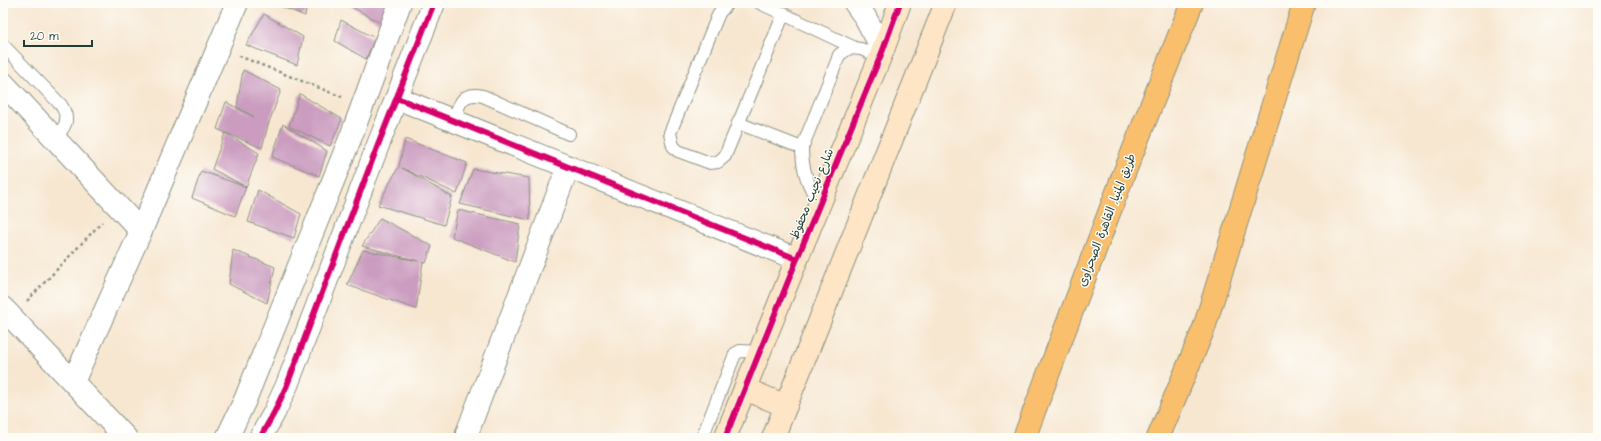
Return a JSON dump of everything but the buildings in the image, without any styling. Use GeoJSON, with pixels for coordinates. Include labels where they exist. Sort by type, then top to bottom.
{"type":"FeatureCollection","features":[{"type":"Feature","properties":{"kind":"highway","name":"طريق المنيا, القاهرة الصحراوى"},"geometry":{"type":"LineString","coordinates":[[1024,438],[1123,176],[1192,3]]}},
{"type":"Feature","properties":{"kind":"highway"},"geometry":{"type":"LineString","coordinates":[[1158,438],[1204,328],[1304,3]]}},
{"type":"Feature","properties":{"kind":"street"},"geometry":{"type":"LineString","coordinates":[[73,382],[141,230],[237,3]]}},
{"type":"Feature","properties":{"kind":"street"},"geometry":{"type":"LineString","coordinates":[[227,438],[245,400],[352,134],[400,3]]}},
{"type":"Feature","properties":{"kind":"street"},"geometry":{"type":"LineString","coordinates":[[855,3],[865,17],[881,53]]}},
{"type":"Feature","properties":{"kind":"street","name":"شارع نجيب محفوظ"},"geometry":{"type":"LineString","coordinates":[[725,438],[900,3]]}},
{"type":"Feature","properties":{"kind":"street"},"geometry":{"type":"LineString","coordinates":[[773,438],[946,3]]}},
{"type":"Feature","properties":{"kind":"street"},"geometry":{"type":"LineString","coordinates":[[260,438],[274,413],[290,378],[397,98],[427,5]]}},
{"type":"Feature","properties":{"kind":"street"},"geometry":{"type":"LineString","coordinates":[[3,83],[141,230]]}},
{"type":"Feature","properties":{"kind":"street"},"geometry":{"type":"LineString","coordinates":[[397,98],[797,259]]}},
{"type":"Feature","properties":{"kind":"street"},"geometry":{"type":"LineString","coordinates":[[352,134],[378,145]]}},
{"type":"Feature","properties":{"kind":"street"},"geometry":{"type":"LineString","coordinates":[[467,438],[568,167]]}},
{"type":"Feature","properties":{"kind":"street"},"geometry":{"type":"LineString","coordinates":[[7,313],[126,438]]}},
{"type":"Feature","properties":{"kind":"street"},"geometry":{"type":"LineString","coordinates":[[745,389],[786,406]]}},
{"type":"Feature","properties":{"kind":"street"},"geometry":{"type":"LineString","coordinates":[[274,413],[276,438]]}},
{"type":"Feature","properties":{"kind":"lane"},"geometry":{"type":"LineString","coordinates":[[728,3],[719,13],[670,133],[670,140],[678,151],[710,163],[722,160],[725,156],[784,13]]}},
{"type":"Feature","properties":{"kind":"lane"},"geometry":{"type":"LineString","coordinates":[[760,3],[784,13],[855,48]]}},
{"type":"Feature","properties":{"kind":"lane"},"geometry":{"type":"LineString","coordinates":[[3,45],[65,111],[67,118],[66,125],[55,139]]}},
{"type":"Feature","properties":{"kind":"lane"},"geometry":{"type":"LineString","coordinates":[[820,204],[806,177],[802,163],[802,148],[840,55],[849,48],[881,53]]}},
{"type":"Feature","properties":{"kind":"lane"},"geometry":{"type":"LineString","coordinates":[[453,121],[460,103],[466,97],[475,94],[483,96],[570,134]]}},
{"type":"Feature","properties":{"kind":"lane"},"geometry":{"type":"LineString","coordinates":[[738,123],[802,148]]}},
{"type":"Feature","properties":{"kind":"lane"},"geometry":{"type":"LineString","coordinates":[[702,438],[735,354],[740,350],[760,352]]}},
{"type":"Feature","properties":{"kind":"path"},"geometry":{"type":"LineString","coordinates":[[218,48],[363,105]]}},
{"type":"Feature","properties":{"kind":"path"},"geometry":{"type":"LineString","coordinates":[[7,313],[118,206]]}},
{"type":"Feature","properties":{"kind":"cycle path"},"geometry":{"type":"LineString","coordinates":[[260,438],[287,385],[378,145],[434,3]]}},
{"type":"Feature","properties":{"kind":"cycle path"},"geometry":{"type":"LineString","coordinates":[[725,438],[883,50],[900,3]]}},
{"type":"Feature","properties":{"kind":"cycle path"},"geometry":{"type":"LineString","coordinates":[[397,98],[797,259]]}}]}
